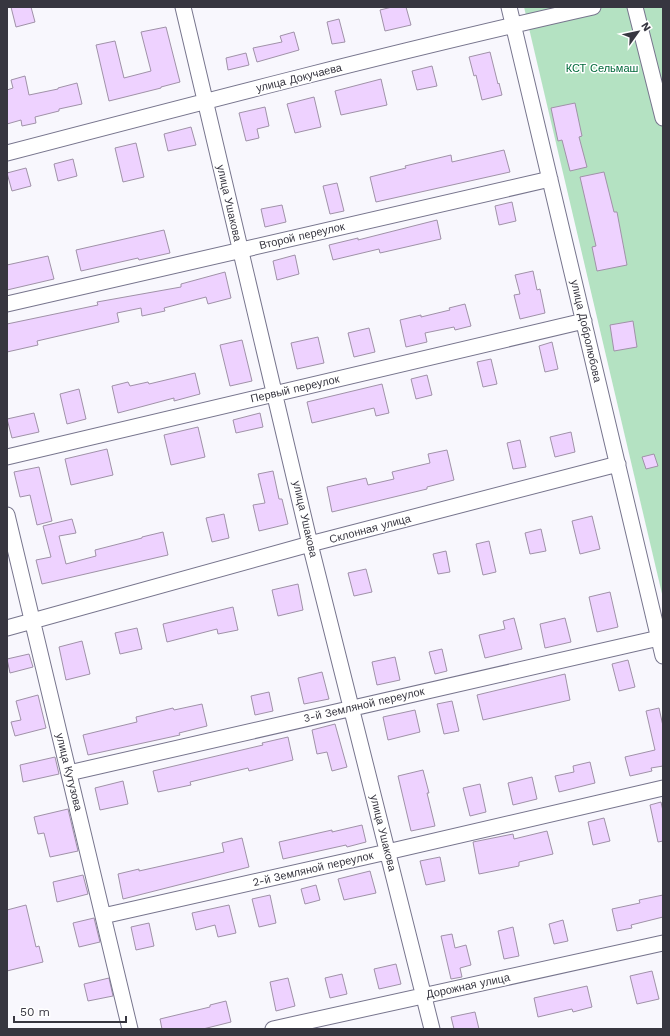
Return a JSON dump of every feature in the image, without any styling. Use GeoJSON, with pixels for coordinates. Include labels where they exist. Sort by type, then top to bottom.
{"type":"FeatureCollection","features":[{"type":"Feature","properties":{"kind":"street","name":"улица Ушакова"},"geometry":{"type":"LineString","coordinates":[[183,7],[310,544],[432,1029]]}},
{"type":"Feature","properties":{"kind":"street","name":"улица Добролюбова"},"geometry":{"type":"LineString","coordinates":[[509,7],[663,656]]}},
{"type":"Feature","properties":{"kind":"street","name":"улица Докучаева"},"geometry":{"type":"LineString","coordinates":[[7,153],[205,101],[513,25],[593,7]]}},
{"type":"Feature","properties":{"kind":"street"},"geometry":{"type":"LineString","coordinates":[[635,7],[663,118]]}},
{"type":"Feature","properties":{"kind":"street","name":"Второй переулок"},"geometry":{"type":"LineString","coordinates":[[7,304],[550,179]]}},
{"type":"Feature","properties":{"kind":"street","name":"Первый переулок"},"geometry":{"type":"LineString","coordinates":[[7,457],[584,321]]}},
{"type":"Feature","properties":{"kind":"street","name":"Склонная улица"},"geometry":{"type":"LineString","coordinates":[[7,628],[310,544],[618,464]]}},
{"type":"Feature","properties":{"kind":"street","name":"улица Кутузова"},"geometry":{"type":"LineString","coordinates":[[7,515],[130,1029]]}},
{"type":"Feature","properties":{"kind":"street","name":"3-й Земляной переулок"},"geometry":{"type":"LineString","coordinates":[[69,773],[659,638]]}},
{"type":"Feature","properties":{"kind":"street","name":"2-й Земляной переулок"},"geometry":{"type":"LineString","coordinates":[[103,916],[663,788]]}},
{"type":"Feature","properties":{"kind":"street","name":"Дорожная улица"},"geometry":{"type":"LineString","coordinates":[[274,1029],[663,943]]}},
{"type":"Feature","properties":{"kind":"green space","name":"КСТ Сельмаш"},"geometry":{"type":"Polygon","coordinates":[[[524,7],[663,7],[663,598],[524,7]]]}},
{"type":"Feature","properties":{"kind":"building"},"geometry":{"type":"Polygon","coordinates":[[[11,7],[31,7],[35,22],[16,27],[11,7]]]}},
{"type":"Feature","properties":{"kind":"building"},"geometry":{"type":"Polygon","coordinates":[[[392,7],[406,7],[411,25],[385,31],[380,10],[392,7]]]}},
{"type":"Feature","properties":{"kind":"building"},"geometry":{"type":"Polygon","coordinates":[[[339,19],[345,42],[332,44],[327,22],[339,19]]]}},
{"type":"Feature","properties":{"kind":"building"},"geometry":{"type":"Polygon","coordinates":[[[166,27],[180,82],[109,101],[96,45],[115,41],[124,78],[151,71],[141,32],[166,27]]]}},
{"type":"Feature","properties":{"kind":"building"},"geometry":{"type":"Polygon","coordinates":[[[294,32],[299,50],[257,62],[253,48],[282,42],[280,36],[294,32]]]}},
{"type":"Feature","properties":{"kind":"building"},"geometry":{"type":"Polygon","coordinates":[[[490,52],[502,95],[482,100],[476,75],[474,76],[469,57],[490,52]]]}},
{"type":"Feature","properties":{"kind":"building"},"geometry":{"type":"Polygon","coordinates":[[[246,53],[249,65],[228,70],[226,58],[246,53]]]}},
{"type":"Feature","properties":{"kind":"building"},"geometry":{"type":"Polygon","coordinates":[[[432,66],[437,86],[417,90],[412,71],[432,66]]]}},
{"type":"Feature","properties":{"kind":"building"},"geometry":{"type":"Polygon","coordinates":[[[25,76],[29,95],[58,89],[77,83],[82,104],[59,109],[59,111],[35,117],[36,123],[22,126],[21,120],[7,124],[7,90],[13,88],[11,80],[25,76]]]}},
{"type":"Feature","properties":{"kind":"building"},"geometry":{"type":"Polygon","coordinates":[[[381,79],[387,105],[341,115],[335,91],[381,79]]]}},
{"type":"Feature","properties":{"kind":"building"},"geometry":{"type":"Polygon","coordinates":[[[314,97],[321,127],[295,133],[287,104],[314,97]]]}},
{"type":"Feature","properties":{"kind":"building"},"geometry":{"type":"Polygon","coordinates":[[[575,103],[582,136],[579,137],[587,167],[570,171],[562,140],[558,141],[551,108],[575,103]]]}},
{"type":"Feature","properties":{"kind":"building"},"geometry":{"type":"Polygon","coordinates":[[[265,107],[269,126],[257,129],[259,138],[246,141],[239,113],[265,107]]]}},
{"type":"Feature","properties":{"kind":"building"},"geometry":{"type":"Polygon","coordinates":[[[191,127],[196,145],[168,151],[164,134],[191,127]]]}},
{"type":"Feature","properties":{"kind":"building"},"geometry":{"type":"Polygon","coordinates":[[[136,143],[144,177],[123,182],[115,148],[136,143]]]}},
{"type":"Feature","properties":{"kind":"building"},"geometry":{"type":"Polygon","coordinates":[[[504,150],[510,172],[376,202],[370,177],[406,168],[405,166],[451,155],[452,162],[504,150]]]}},
{"type":"Feature","properties":{"kind":"building"},"geometry":{"type":"Polygon","coordinates":[[[73,159],[77,176],[58,181],[54,164],[73,159]]]}},
{"type":"Feature","properties":{"kind":"building"},"geometry":{"type":"Polygon","coordinates":[[[26,168],[31,186],[12,191],[7,173],[26,168]]]}},
{"type":"Feature","properties":{"kind":"building"},"geometry":{"type":"Polygon","coordinates":[[[604,172],[614,212],[617,212],[627,265],[597,271],[592,247],[596,246],[580,177],[604,172]]]}},
{"type":"Feature","properties":{"kind":"building"},"geometry":{"type":"Polygon","coordinates":[[[337,183],[344,211],[330,214],[323,186],[337,183]]]}},
{"type":"Feature","properties":{"kind":"building"},"geometry":{"type":"Polygon","coordinates":[[[512,202],[516,221],[499,225],[495,206],[512,202]]]}},
{"type":"Feature","properties":{"kind":"building"},"geometry":{"type":"Polygon","coordinates":[[[282,205],[286,222],[265,227],[261,209],[282,205]]]}},
{"type":"Feature","properties":{"kind":"building"},"geometry":{"type":"Polygon","coordinates":[[[437,220],[441,239],[380,253],[379,249],[333,260],[329,245],[358,238],[358,240],[437,220]]]}},
{"type":"Feature","properties":{"kind":"building"},"geometry":{"type":"Polygon","coordinates":[[[164,230],[170,253],[139,260],[138,258],[81,271],[76,250],[164,230]]]}},
{"type":"Feature","properties":{"kind":"building"},"geometry":{"type":"Polygon","coordinates":[[[295,255],[299,274],[277,280],[273,261],[295,255]]]}},
{"type":"Feature","properties":{"kind":"building"},"geometry":{"type":"Polygon","coordinates":[[[48,256],[54,279],[7,290],[7,265],[48,256]]]}},
{"type":"Feature","properties":{"kind":"building"},"geometry":{"type":"Polygon","coordinates":[[[533,271],[537,290],[540,289],[545,313],[520,319],[514,295],[520,294],[515,275],[533,271]]]}},
{"type":"Feature","properties":{"kind":"building"},"geometry":{"type":"Polygon","coordinates":[[[225,272],[231,298],[208,304],[206,297],[164,308],[165,311],[142,316],[141,308],[117,313],[119,322],[37,341],[38,345],[7,352],[7,324],[98,305],[97,302],[181,287],[181,284],[225,272]]]}},
{"type":"Feature","properties":{"kind":"building"},"geometry":{"type":"Polygon","coordinates":[[[465,304],[471,326],[455,330],[454,327],[425,333],[427,342],[406,347],[400,320],[450,310],[449,308],[465,304]]]}},
{"type":"Feature","properties":{"kind":"building"},"geometry":{"type":"Polygon","coordinates":[[[633,321],[637,347],[614,351],[610,325],[633,321]]]}},
{"type":"Feature","properties":{"kind":"building"},"geometry":{"type":"Polygon","coordinates":[[[369,328],[375,352],[354,357],[348,333],[369,328]]]}},
{"type":"Feature","properties":{"kind":"building"},"geometry":{"type":"Polygon","coordinates":[[[318,337],[324,363],[297,369],[291,343],[318,337]]]}},
{"type":"Feature","properties":{"kind":"building"},"geometry":{"type":"Polygon","coordinates":[[[242,340],[252,381],[230,386],[220,345],[242,340]]]}},
{"type":"Feature","properties":{"kind":"building"},"geometry":{"type":"Polygon","coordinates":[[[552,342],[558,369],[545,372],[539,346],[552,342]]]}},
{"type":"Feature","properties":{"kind":"building"},"geometry":{"type":"Polygon","coordinates":[[[491,359],[497,384],[483,387],[477,362],[491,359]]]}},
{"type":"Feature","properties":{"kind":"building"},"geometry":{"type":"Polygon","coordinates":[[[195,373],[200,394],[174,401],[174,398],[118,413],[112,386],[128,382],[130,386],[148,382],[149,384],[195,373]]]}},
{"type":"Feature","properties":{"kind":"building"},"geometry":{"type":"Polygon","coordinates":[[[427,375],[432,395],[416,399],[411,379],[427,375]]]}},
{"type":"Feature","properties":{"kind":"building"},"geometry":{"type":"Polygon","coordinates":[[[382,384],[389,413],[376,416],[374,408],[312,423],[307,402],[382,384]]]}},
{"type":"Feature","properties":{"kind":"building"},"geometry":{"type":"Polygon","coordinates":[[[79,389],[86,419],[67,424],[60,394],[79,389]]]}},
{"type":"Feature","properties":{"kind":"building"},"geometry":{"type":"Polygon","coordinates":[[[34,413],[39,432],[12,438],[7,419],[34,413]]]}},
{"type":"Feature","properties":{"kind":"building"},"geometry":{"type":"Polygon","coordinates":[[[260,413],[263,427],[236,433],[233,420],[260,413]]]}},
{"type":"Feature","properties":{"kind":"building"},"geometry":{"type":"Polygon","coordinates":[[[198,427],[205,457],[171,465],[164,435],[198,427]]]}},
{"type":"Feature","properties":{"kind":"building"},"geometry":{"type":"Polygon","coordinates":[[[571,432],[575,452],[555,457],[550,437],[571,432]]]}},
{"type":"Feature","properties":{"kind":"building"},"geometry":{"type":"Polygon","coordinates":[[[520,440],[526,467],[513,469],[507,443],[520,440]]]}},
{"type":"Feature","properties":{"kind":"building"},"geometry":{"type":"Polygon","coordinates":[[[107,449],[113,475],[71,485],[65,459],[107,449]]]}},
{"type":"Feature","properties":{"kind":"building"},"geometry":{"type":"Polygon","coordinates":[[[447,450],[454,480],[427,487],[427,489],[332,512],[327,487],[366,478],[368,485],[394,479],[392,472],[430,463],[428,454],[447,450]]]}},
{"type":"Feature","properties":{"kind":"building"},"geometry":{"type":"Polygon","coordinates":[[[654,454],[658,466],[646,469],[642,457],[654,454]]]}},
{"type":"Feature","properties":{"kind":"building"},"geometry":{"type":"Polygon","coordinates":[[[39,467],[52,521],[37,525],[30,495],[20,497],[14,472],[39,467]]]}},
{"type":"Feature","properties":{"kind":"building"},"geometry":{"type":"Polygon","coordinates":[[[273,471],[279,499],[282,499],[288,524],[259,531],[253,505],[265,503],[258,474],[273,471]]]}},
{"type":"Feature","properties":{"kind":"building"},"geometry":{"type":"Polygon","coordinates":[[[224,514],[229,538],[212,542],[206,518],[224,514]]]}},
{"type":"Feature","properties":{"kind":"building"},"geometry":{"type":"Polygon","coordinates":[[[592,516],[600,549],[580,554],[572,521],[592,516]]]}},
{"type":"Feature","properties":{"kind":"building"},"geometry":{"type":"Polygon","coordinates":[[[72,519],[76,533],[59,536],[66,564],[96,556],[95,550],[163,532],[168,555],[42,584],[36,560],[51,557],[43,526],[72,519]]]}},
{"type":"Feature","properties":{"kind":"building"},"geometry":{"type":"Polygon","coordinates":[[[541,529],[546,551],[530,554],[525,533],[541,529]]]}},
{"type":"Feature","properties":{"kind":"building"},"geometry":{"type":"Polygon","coordinates":[[[489,541],[496,572],[483,575],[476,544],[489,541]]]}},
{"type":"Feature","properties":{"kind":"building"},"geometry":{"type":"Polygon","coordinates":[[[446,551],[450,572],[438,574],[433,554],[446,551]]]}},
{"type":"Feature","properties":{"kind":"building"},"geometry":{"type":"Polygon","coordinates":[[[366,569],[372,592],[354,596],[348,573],[366,569]]]}},
{"type":"Feature","properties":{"kind":"building"},"geometry":{"type":"Polygon","coordinates":[[[298,584],[303,610],[278,616],[272,590],[298,584]]]}},
{"type":"Feature","properties":{"kind":"building"},"geometry":{"type":"Polygon","coordinates":[[[610,592],[618,627],[597,632],[589,597],[610,592]]]}},
{"type":"Feature","properties":{"kind":"building"},"geometry":{"type":"Polygon","coordinates":[[[233,607],[238,630],[218,634],[217,629],[167,642],[163,624],[233,607]]]}},
{"type":"Feature","properties":{"kind":"building"},"geometry":{"type":"Polygon","coordinates":[[[514,618],[522,649],[485,658],[479,635],[505,629],[503,621],[514,618]]]}},
{"type":"Feature","properties":{"kind":"building"},"geometry":{"type":"Polygon","coordinates":[[[565,618],[571,642],[545,648],[540,624],[565,618]]]}},
{"type":"Feature","properties":{"kind":"building"},"geometry":{"type":"Polygon","coordinates":[[[137,628],[142,649],[120,654],[115,633],[137,628]]]}},
{"type":"Feature","properties":{"kind":"building"},"geometry":{"type":"Polygon","coordinates":[[[82,641],[90,674],[66,680],[59,647],[82,641]]]}},
{"type":"Feature","properties":{"kind":"building"},"geometry":{"type":"Polygon","coordinates":[[[442,649],[447,671],[435,674],[429,652],[442,649]]]}},
{"type":"Feature","properties":{"kind":"building"},"geometry":{"type":"Polygon","coordinates":[[[29,654],[33,667],[10,673],[7,659],[29,654]]]}},
{"type":"Feature","properties":{"kind":"building"},"geometry":{"type":"Polygon","coordinates":[[[395,657],[400,680],[377,685],[372,662],[395,657]]]}},
{"type":"Feature","properties":{"kind":"building"},"geometry":{"type":"Polygon","coordinates":[[[628,660],[635,687],[619,691],[612,664],[628,660]]]}},
{"type":"Feature","properties":{"kind":"building"},"geometry":{"type":"Polygon","coordinates":[[[322,672],[329,699],[304,704],[298,678],[322,672]]]}},
{"type":"Feature","properties":{"kind":"building"},"geometry":{"type":"Polygon","coordinates":[[[565,674],[570,700],[483,720],[477,695],[565,674]]]}},
{"type":"Feature","properties":{"kind":"building"},"geometry":{"type":"Polygon","coordinates":[[[269,692],[273,711],[255,715],[251,696],[269,692]]]}},
{"type":"Feature","properties":{"kind":"building"},"geometry":{"type":"Polygon","coordinates":[[[38,695],[46,728],[15,736],[11,722],[21,720],[16,701],[38,695]]]}},
{"type":"Feature","properties":{"kind":"building"},"geometry":{"type":"Polygon","coordinates":[[[452,701],[459,731],[444,734],[437,704],[452,701]]]}},
{"type":"Feature","properties":{"kind":"building"},"geometry":{"type":"Polygon","coordinates":[[[202,704],[207,726],[179,733],[180,735],[88,755],[83,735],[137,722],[136,717],[173,708],[174,710],[202,704]]]}},
{"type":"Feature","properties":{"kind":"building"},"geometry":{"type":"Polygon","coordinates":[[[659,708],[663,726],[663,766],[651,768],[652,771],[630,776],[625,757],[655,750],[646,711],[659,708]]]}},
{"type":"Feature","properties":{"kind":"building"},"geometry":{"type":"Polygon","coordinates":[[[415,710],[420,732],[388,740],[383,717],[415,710]]]}},
{"type":"Feature","properties":{"kind":"building"},"geometry":{"type":"Polygon","coordinates":[[[335,724],[347,767],[332,771],[327,752],[317,754],[312,730],[335,724]]]}},
{"type":"Feature","properties":{"kind":"building"},"geometry":{"type":"Polygon","coordinates":[[[288,737],[293,760],[249,771],[248,768],[190,782],[191,785],[158,792],[153,771],[263,745],[262,743],[288,737]]]}},
{"type":"Feature","properties":{"kind":"building"},"geometry":{"type":"Polygon","coordinates":[[[55,757],[59,774],[23,782],[20,765],[55,757]]]}},
{"type":"Feature","properties":{"kind":"building"},"geometry":{"type":"Polygon","coordinates":[[[590,762],[595,783],[559,792],[555,776],[574,772],[573,766],[590,762]]]}},
{"type":"Feature","properties":{"kind":"building"},"geometry":{"type":"Polygon","coordinates":[[[423,770],[435,826],[411,831],[398,776],[423,770]]]}},
{"type":"Feature","properties":{"kind":"building"},"geometry":{"type":"Polygon","coordinates":[[[532,777],[537,799],[513,805],[508,783],[532,777]]]}},
{"type":"Feature","properties":{"kind":"building"},"geometry":{"type":"Polygon","coordinates":[[[123,781],[128,804],[100,810],[95,788],[123,781]]]}},
{"type":"Feature","properties":{"kind":"building"},"geometry":{"type":"Polygon","coordinates":[[[480,784],[486,812],[470,816],[463,788],[480,784]]]}},
{"type":"Feature","properties":{"kind":"building"},"geometry":{"type":"Polygon","coordinates":[[[661,802],[663,811],[663,841],[658,842],[650,805],[661,802]]]}},
{"type":"Feature","properties":{"kind":"building"},"geometry":{"type":"Polygon","coordinates":[[[68,809],[78,851],[50,857],[44,833],[38,834],[34,817],[68,809]]]}},
{"type":"Feature","properties":{"kind":"building"},"geometry":{"type":"Polygon","coordinates":[[[604,818],[610,841],[593,845],[588,822],[604,818]]]}},
{"type":"Feature","properties":{"kind":"building"},"geometry":{"type":"Polygon","coordinates":[[[362,825],[366,842],[283,859],[279,842],[362,825]]]}},
{"type":"Feature","properties":{"kind":"building"},"geometry":{"type":"Polygon","coordinates":[[[547,831],[553,854],[519,862],[519,866],[479,874],[473,842],[513,834],[514,839],[547,831]]]}},
{"type":"Feature","properties":{"kind":"building"},"geometry":{"type":"Polygon","coordinates":[[[242,838],[249,867],[123,899],[118,874],[139,869],[139,871],[224,852],[222,843],[242,838]]]}},
{"type":"Feature","properties":{"kind":"building"},"geometry":{"type":"Polygon","coordinates":[[[440,857],[445,881],[426,885],[420,861],[440,857]]]}},
{"type":"Feature","properties":{"kind":"building"},"geometry":{"type":"Polygon","coordinates":[[[370,871],[376,893],[344,900],[338,879],[370,871]]]}},
{"type":"Feature","properties":{"kind":"building"},"geometry":{"type":"Polygon","coordinates":[[[83,875],[88,894],[57,902],[53,882],[83,875]]]}},
{"type":"Feature","properties":{"kind":"building"},"geometry":{"type":"Polygon","coordinates":[[[316,885],[320,900],[305,904],[301,889],[316,885]]]}},
{"type":"Feature","properties":{"kind":"building"},"geometry":{"type":"Polygon","coordinates":[[[270,895],[276,923],[259,927],[252,899],[270,895]]]}},
{"type":"Feature","properties":{"kind":"building"},"geometry":{"type":"Polygon","coordinates":[[[663,895],[663,917],[631,925],[632,928],[617,931],[612,909],[640,903],[639,900],[663,895]]]}},
{"type":"Feature","properties":{"kind":"building"},"geometry":{"type":"Polygon","coordinates":[[[26,905],[36,947],[39,946],[43,962],[7,971],[7,910],[26,905]]]}},
{"type":"Feature","properties":{"kind":"building"},"geometry":{"type":"Polygon","coordinates":[[[229,905],[236,933],[218,937],[215,925],[196,930],[192,913],[229,905]]]}},
{"type":"Feature","properties":{"kind":"building"},"geometry":{"type":"Polygon","coordinates":[[[94,918],[100,942],[79,947],[73,923],[94,918]]]}},
{"type":"Feature","properties":{"kind":"building"},"geometry":{"type":"Polygon","coordinates":[[[563,920],[568,941],[554,944],[549,924],[563,920]]]}},
{"type":"Feature","properties":{"kind":"building"},"geometry":{"type":"Polygon","coordinates":[[[149,923],[154,946],[136,950],[131,927],[149,923]]]}},
{"type":"Feature","properties":{"kind":"building"},"geometry":{"type":"Polygon","coordinates":[[[513,927],[519,956],[504,959],[498,931],[513,927]]]}},
{"type":"Feature","properties":{"kind":"building"},"geometry":{"type":"Polygon","coordinates":[[[452,934],[455,948],[466,945],[471,965],[460,968],[462,977],[451,979],[441,936],[452,934]]]}},
{"type":"Feature","properties":{"kind":"building"},"geometry":{"type":"Polygon","coordinates":[[[396,964],[401,984],[379,989],[374,969],[396,964]]]}},
{"type":"Feature","properties":{"kind":"building"},"geometry":{"type":"Polygon","coordinates":[[[652,971],[659,999],[637,1004],[630,976],[652,971]]]}},
{"type":"Feature","properties":{"kind":"building"},"geometry":{"type":"Polygon","coordinates":[[[342,974],[347,994],[330,998],[325,978],[342,974]]]}},
{"type":"Feature","properties":{"kind":"building"},"geometry":{"type":"Polygon","coordinates":[[[109,978],[113,996],[88,1001],[84,984],[109,978]]]}},
{"type":"Feature","properties":{"kind":"building"},"geometry":{"type":"Polygon","coordinates":[[[288,978],[295,1006],[276,1011],[270,982],[288,978]]]}},
{"type":"Feature","properties":{"kind":"building"},"geometry":{"type":"Polygon","coordinates":[[[587,986],[592,1007],[573,1012],[572,1009],[538,1017],[534,998],[587,986]]]}},
{"type":"Feature","properties":{"kind":"building"},"geometry":{"type":"Polygon","coordinates":[[[226,1001],[231,1022],[203,1029],[162,1029],[160,1019],[210,1007],[210,1005],[226,1001]]]}},
{"type":"Feature","properties":{"kind":"building"},"geometry":{"type":"Polygon","coordinates":[[[475,1012],[479,1029],[454,1029],[451,1017],[475,1012]]]}}]}
